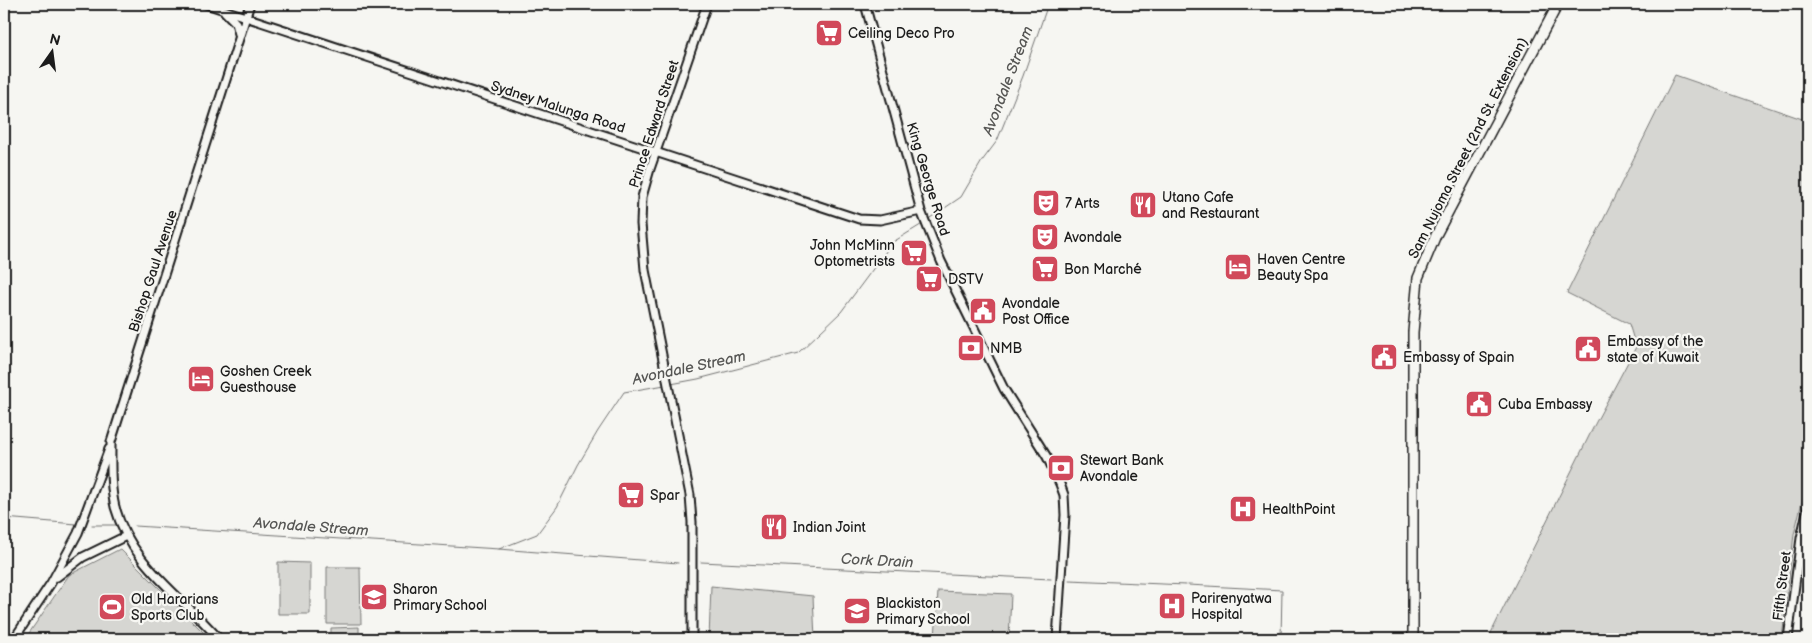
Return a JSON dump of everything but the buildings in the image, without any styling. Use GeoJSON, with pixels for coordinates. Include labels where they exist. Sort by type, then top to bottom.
{"type":"FeatureCollection","features":[{"type":"Feature","properties":{"kind":"highway","name":"Sam Nujoma Street (2nd St. Extension)"},"geometry":{"type":"LineString","coordinates":[[1413,639],[1414,332],[1418,278],[1436,235],[1558,4]]}},
{"type":"Feature","properties":{"kind":"main road","name":"Sydney Malunga Road"},"geometry":{"type":"LineString","coordinates":[[206,4],[859,219],[880,220],[921,210]]}},
{"type":"Feature","properties":{"kind":"main road","name":"Bishop Gaul Avenue"},"geometry":{"type":"LineString","coordinates":[[219,639],[199,617],[151,572],[126,536],[115,505],[111,472],[111,442],[250,4]]}},
{"type":"Feature","properties":{"kind":"main road","name":"Prince Edward Street"},"geometry":{"type":"LineString","coordinates":[[692,639],[692,515],[688,478],[646,270],[640,224],[642,197],[655,153],[707,4]]}},
{"type":"Feature","properties":{"kind":"main road","name":"King George Road"},"geometry":{"type":"LineString","coordinates":[[865,4],[921,210],[929,232],[1004,389],[1047,457],[1064,495],[1065,515],[1057,639]]}},
{"type":"Feature","properties":{"kind":"main road"},"geometry":{"type":"LineString","coordinates":[[223,10],[236,23],[239,37]]}},
{"type":"Feature","properties":{"kind":"main road"},"geometry":{"type":"LineString","coordinates":[[14,639],[51,583],[78,533],[111,442]]}},
{"type":"Feature","properties":{"kind":"main road","name":"Fifth Street"},"geometry":{"type":"LineString","coordinates":[[1788,639],[1800,546],[1808,507]]}},
{"type":"Feature","properties":{"kind":"main road"},"geometry":{"type":"LineString","coordinates":[[51,583],[69,566],[83,557],[126,536]]}},
{"type":"Feature","properties":{"kind":"shaded area"},"geometry":{"type":"Polygon","coordinates":[[[1675,75],[1808,121],[1808,478],[1794,534],[1782,639],[1488,639],[1596,422],[1636,347],[1629,324],[1567,293],[1675,75]]]}},
{"type":"Feature","properties":{"kind":"shaded area","name":"Old Hararians Sports Club"},"geometry":{"type":"Polygon","coordinates":[[[120,549],[210,639],[25,639],[69,575],[120,549]]]}},
{"type":"Feature","properties":{"kind":"shaded area"},"geometry":{"type":"Polygon","coordinates":[[[278,562],[310,563],[310,614],[278,614],[278,562]]]}},
{"type":"Feature","properties":{"kind":"shaded area"},"geometry":{"type":"Polygon","coordinates":[[[327,567],[360,567],[361,624],[327,624],[327,567]]]}},
{"type":"Feature","properties":{"kind":"shaded area"},"geometry":{"type":"Polygon","coordinates":[[[711,586],[813,596],[815,639],[709,639],[711,586]]]}},
{"type":"Feature","properties":{"kind":"shaded area"},"geometry":{"type":"Polygon","coordinates":[[[938,591],[1011,594],[1009,639],[935,639],[938,591]]]}},
{"type":"Feature","properties":{"kind":"shaded area"},"geometry":{"type":"Polygon","coordinates":[[[359,627],[359,639],[331,639],[331,628],[359,627]]]}},
{"type":"Feature","properties":{"kind":"waterway","name":"Avondale Stream"},"geometry":{"type":"LineString","coordinates":[[927,220],[961,197],[982,161],[997,141],[1023,76],[1048,4]]}},
{"type":"Feature","properties":{"kind":"waterway","name":"Avondale Stream"},"geometry":{"type":"LineString","coordinates":[[671,384],[698,379],[798,353],[841,312],[893,242],[924,223]]}},
{"type":"Feature","properties":{"kind":"waterway","name":"Avondale Stream"},"geometry":{"type":"LineString","coordinates":[[135,526],[499,549],[537,534],[557,507],[578,465],[624,392],[665,385]]}},
{"type":"Feature","properties":{"kind":"waterway","name":"Avondale Stream"},"geometry":{"type":"LineString","coordinates":[[4,518],[76,524]]}},
{"type":"Feature","properties":{"kind":"waterway","name":"Avondale Stream"},"geometry":{"type":"LineString","coordinates":[[92,525],[115,525]]}},
{"type":"Feature","properties":{"kind":"waterway","name":"Cork Drain"},"geometry":{"type":"LineString","coordinates":[[499,549],[678,563]]}},
{"type":"Feature","properties":{"kind":"waterway","name":"Cork Drain"},"geometry":{"type":"LineString","coordinates":[[701,562],[1051,579]]}},
{"type":"Feature","properties":{"kind":"waterway","name":"Cork Drain"},"geometry":{"type":"LineString","coordinates":[[1069,580],[1186,585]]}},
{"type":"Feature","properties":{"kind":"waterway","name":"Cork Drain"},"geometry":{"type":"LineString","coordinates":[[1188,585],[1282,590],[1281,639]]}},
{"type":"Feature","properties":{"kind":"place","name":"Ceiling Deco Pro"},"geometry":{"type":"Point","coordinates":[829,33]}},
{"type":"Feature","properties":{"kind":"place","name":"7 Arts"},"geometry":{"type":"Point","coordinates":[1046,203]}},
{"type":"Feature","properties":{"kind":"place","name":"Utano Cafe and Restaurant"},"geometry":{"type":"Point","coordinates":[1143,205]}},
{"type":"Feature","properties":{"kind":"place","name":"Avondale"},"geometry":{"type":"Point","coordinates":[1045,237]}},
{"type":"Feature","properties":{"kind":"place","name":"John McMinn Optometrists"},"geometry":{"type":"Point","coordinates":[914,253]}},
{"type":"Feature","properties":{"kind":"place","name":"Haven Centre Beauty Spa"},"geometry":{"type":"Point","coordinates":[1238,267]}},
{"type":"Feature","properties":{"kind":"place","name":"Bon Marché"},"geometry":{"type":"Point","coordinates":[1045,269]}},
{"type":"Feature","properties":{"kind":"place","name":"DSTV"},"geometry":{"type":"Point","coordinates":[929,279]}},
{"type":"Feature","properties":{"kind":"place","name":"Avondale Post Office"},"geometry":{"type":"Point","coordinates":[983,311]}},
{"type":"Feature","properties":{"kind":"place","name":"NMB"},"geometry":{"type":"Point","coordinates":[971,348]}},
{"type":"Feature","properties":{"kind":"place","name":"Embassy of the state of Kuwait"},"geometry":{"type":"Point","coordinates":[1588,349]}},
{"type":"Feature","properties":{"kind":"place","name":"Embassy of Spain"},"geometry":{"type":"Point","coordinates":[1384,357]}},
{"type":"Feature","properties":{"kind":"place","name":"Goshen Creek Guesthouse"},"geometry":{"type":"Point","coordinates":[201,379]}},
{"type":"Feature","properties":{"kind":"place","name":"Cuba Embassy"},"geometry":{"type":"Point","coordinates":[1479,404]}},
{"type":"Feature","properties":{"kind":"place","name":"Stewart Bank Avondale"},"geometry":{"type":"Point","coordinates":[1061,468]}},
{"type":"Feature","properties":{"kind":"place","name":"Spar"},"geometry":{"type":"Point","coordinates":[631,495]}},
{"type":"Feature","properties":{"kind":"place","name":"HealthPoint"},"geometry":{"type":"Point","coordinates":[1243,509]}},
{"type":"Feature","properties":{"kind":"place","name":"Indian Joint"},"geometry":{"type":"Point","coordinates":[774,527]}},
{"type":"Feature","properties":{"kind":"place","name":"Sharon Primary School"},"geometry":{"type":"Point","coordinates":[374,597]}},
{"type":"Feature","properties":{"kind":"place","name":"Parirenyatwa Hospital"},"geometry":{"type":"Point","coordinates":[1172,606]}},
{"type":"Feature","properties":{"kind":"place","name":"Old Hararians Sports Club"},"geometry":{"type":"Point","coordinates":[112,607]}},
{"type":"Feature","properties":{"kind":"place","name":"Blackiston Primary School"},"geometry":{"type":"Point","coordinates":[857,611]}}]}
